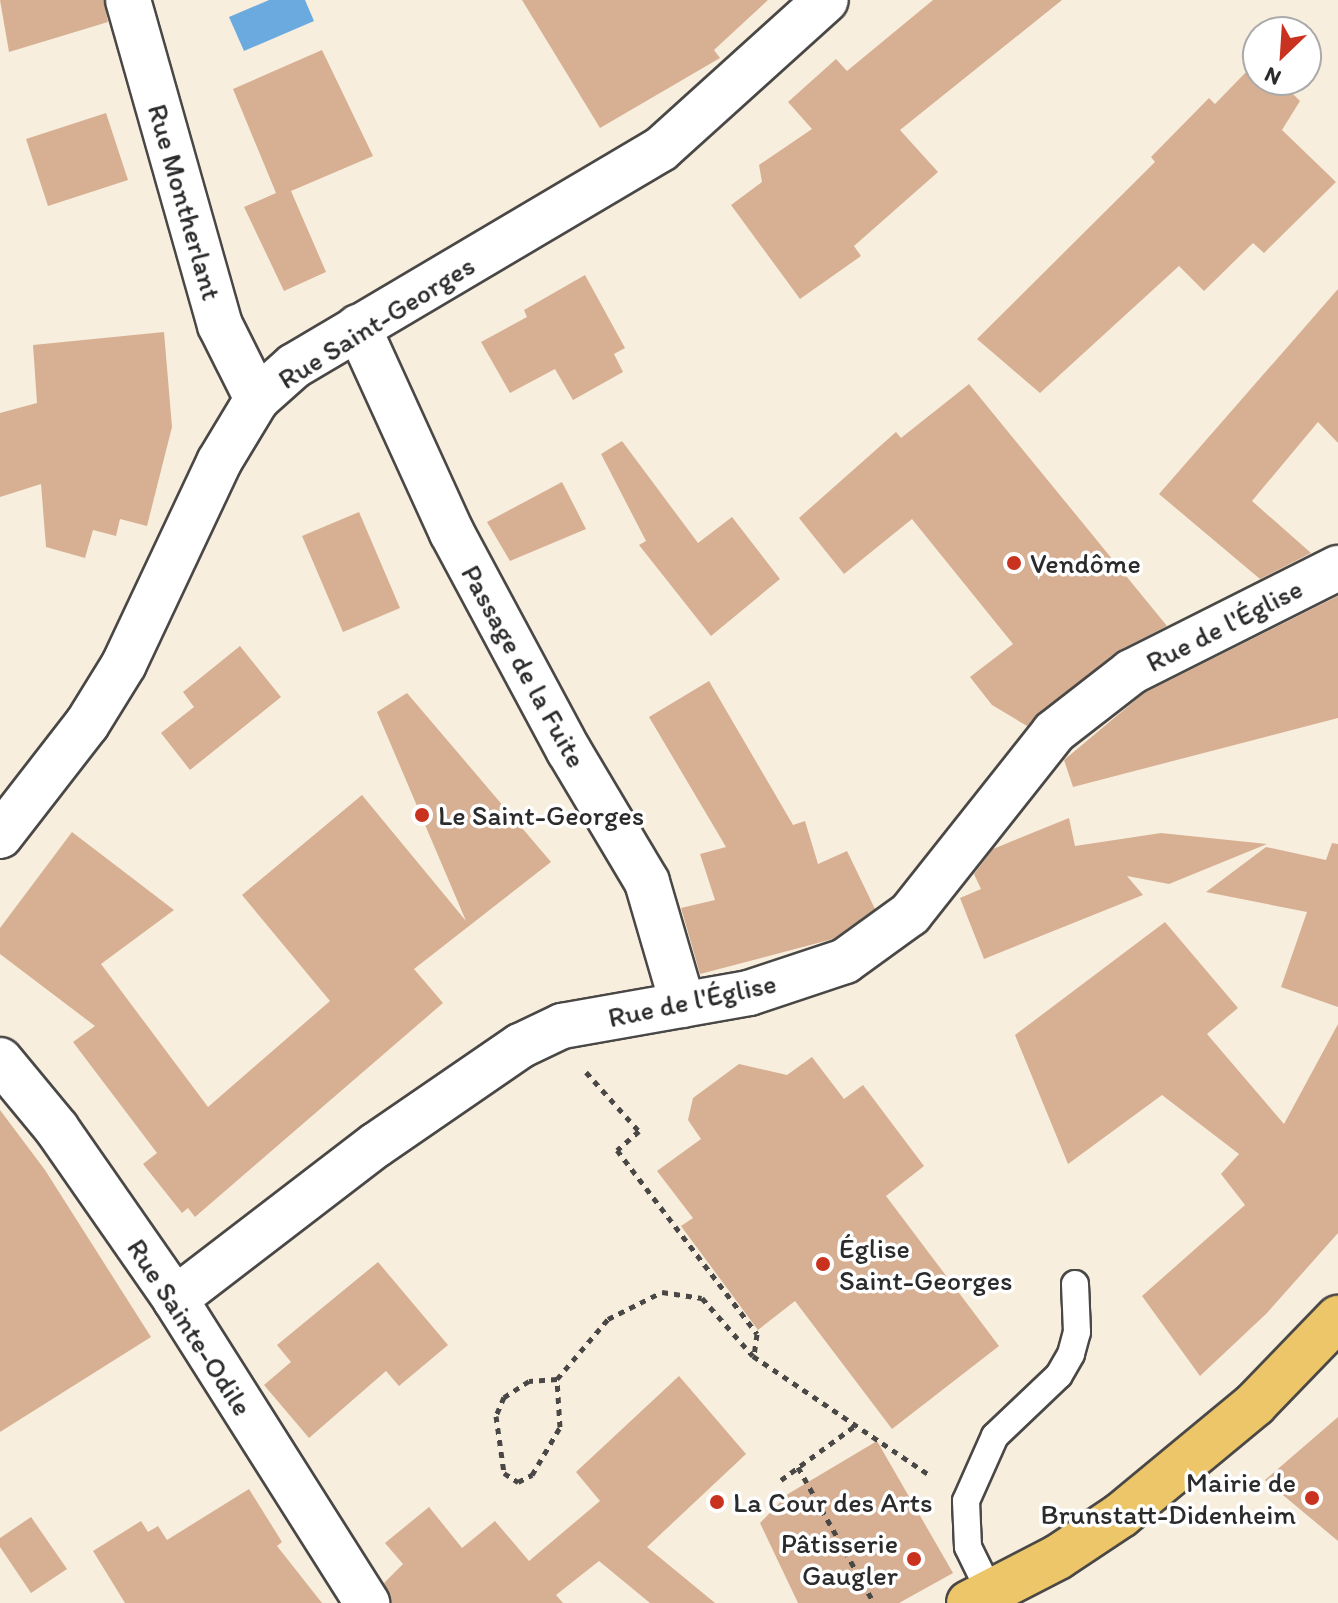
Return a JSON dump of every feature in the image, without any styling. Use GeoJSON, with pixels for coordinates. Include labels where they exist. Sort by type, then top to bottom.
{"type":"FeatureCollection","features":[{"type":"Feature","properties":{"kind":"main road"},"geometry":{"type":"LineString","coordinates":[[985,1599],[1058,1557],[1121,1515],[1255,1404],[1334,1331]]}},
{"type":"Feature","properties":{"kind":"street","name":"Rue Montherlant"},"geometry":{"type":"LineString","coordinates":[[128,0],[220,325],[257,399]]}},
{"type":"Feature","properties":{"kind":"street","name":"Rue Saint-Georges"},"geometry":{"type":"LineString","coordinates":[[0,836],[87,724],[124,664],[219,462],[257,399],[294,366],[661,149],[826,0]]}},
{"type":"Feature","properties":{"kind":"street","name":"Passage de la Fuite"},"geometry":{"type":"LineString","coordinates":[[358,327],[452,533],[647,882],[683,1005]]}},
{"type":"Feature","properties":{"kind":"street","name":"Rue de l'Église"},"geometry":{"type":"LineString","coordinates":[[175,1299],[433,1104],[550,1031],[749,993],[845,961],[910,914],[1054,732],[1131,672],[1338,568]]}},
{"type":"Feature","properties":{"kind":"street","name":"Rue Sainte-Odile"},"geometry":{"type":"LineString","coordinates":[[0,1060],[57,1129],[175,1299],[367,1603]]}},
{"type":"Feature","properties":{"kind":"lane"},"geometry":{"type":"LineString","coordinates":[[985,1599],[968,1547],[966,1501],[995,1436],[1059,1375],[1071,1354],[1077,1332],[1075,1284]]}},
{"type":"Feature","properties":{"kind":"path"},"geometry":{"type":"LineString","coordinates":[[550,1031],[639,1131],[617,1150],[757,1334],[753,1356]]}},
{"type":"Feature","properties":{"kind":"path"},"geometry":{"type":"LineString","coordinates":[[557,1379],[529,1381],[504,1397],[496,1416],[504,1473],[518,1482],[532,1475],[560,1427],[557,1379],[608,1319],[662,1292],[702,1298],[753,1356],[856,1425],[781,1480]]}},
{"type":"Feature","properties":{"kind":"path"},"geometry":{"type":"LineString","coordinates":[[798,1467],[874,1603]]}},
{"type":"Feature","properties":{"kind":"water"},"geometry":{"type":"Polygon","coordinates":[[[269,0],[305,0],[314,21],[244,51],[229,17],[269,0]]]}},
{"type":"Feature","properties":{"kind":"building"},"geometry":{"type":"Polygon","coordinates":[[[0,0],[104,0],[108,22],[9,52],[0,0]]]}},
{"type":"Feature","properties":{"kind":"building"},"geometry":{"type":"Polygon","coordinates":[[[522,0],[768,0],[714,50],[720,58],[600,128],[522,0]]]}},
{"type":"Feature","properties":{"kind":"building"},"geometry":{"type":"Polygon","coordinates":[[[933,0],[1062,0],[900,130],[938,172],[854,246],[861,256],[800,299],[731,205],[762,182],[759,165],[812,129],[788,102],[836,59],[847,71],[933,0]]]}},
{"type":"Feature","properties":{"kind":"building"},"geometry":{"type":"Polygon","coordinates":[[[322,50],[373,156],[291,191],[326,272],[284,291],[244,207],[276,193],[233,89],[322,50]]]}},
{"type":"Feature","properties":{"kind":"building"},"geometry":{"type":"Polygon","coordinates":[[[1242,76],[1242,96],[1295,96],[1300,101],[1282,130],[1336,182],[1264,253],[1253,243],[1204,291],[1179,266],[1040,393],[977,339],[1155,162],[1151,157],[1209,98],[1215,104],[1242,76]]]}},
{"type":"Feature","properties":{"kind":"building"},"geometry":{"type":"Polygon","coordinates":[[[106,113],[128,180],[48,206],[26,139],[106,113]]]}},
{"type":"Feature","properties":{"kind":"building"},"geometry":{"type":"Polygon","coordinates":[[[585,275],[625,348],[614,354],[623,372],[573,400],[555,369],[510,393],[481,342],[527,317],[524,310],[585,275]]]}},
{"type":"Feature","properties":{"kind":"building"},"geometry":{"type":"Polygon","coordinates":[[[1338,289],[1338,443],[1318,422],[1252,501],[1311,553],[1260,579],[1159,494],[1338,289]]]}},
{"type":"Feature","properties":{"kind":"building"},"geometry":{"type":"Polygon","coordinates":[[[164,332],[172,427],[147,526],[120,519],[116,536],[93,530],[85,558],[46,547],[41,484],[0,497],[0,413],[37,403],[33,345],[164,332]]]}},
{"type":"Feature","properties":{"kind":"building","name":"Vendôme"},"geometry":{"type":"Polygon","coordinates":[[[969,384],[1167,626],[1116,652],[1027,726],[992,705],[970,677],[1013,644],[912,519],[844,574],[799,518],[896,432],[901,438],[969,384]]]}},
{"type":"Feature","properties":{"kind":"building"},"geometry":{"type":"Polygon","coordinates":[[[622,441],[698,543],[732,517],[780,579],[711,636],[639,545],[646,541],[601,454],[622,441]]]}},
{"type":"Feature","properties":{"kind":"building"},"geometry":{"type":"Polygon","coordinates":[[[562,482],[586,529],[510,561],[487,522],[562,482]]]}},
{"type":"Feature","properties":{"kind":"building"},"geometry":{"type":"Polygon","coordinates":[[[359,512],[400,608],[343,632],[302,536],[359,512]]]}},
{"type":"Feature","properties":{"kind":"building"},"geometry":{"type":"Polygon","coordinates":[[[1338,596],[1338,718],[1073,787],[1064,760],[1144,693],[1338,596]]]}},
{"type":"Feature","properties":{"kind":"building"},"geometry":{"type":"Polygon","coordinates":[[[240,646],[281,697],[190,770],[161,733],[194,707],[183,692],[240,646]]]}},
{"type":"Feature","properties":{"kind":"building"},"geometry":{"type":"Polygon","coordinates":[[[709,681],[793,825],[805,821],[818,864],[847,851],[875,909],[833,939],[700,974],[681,908],[715,900],[700,854],[726,847],[649,717],[709,681]]]}},
{"type":"Feature","properties":{"kind":"building"},"geometry":{"type":"Polygon","coordinates":[[[407,693],[551,862],[414,969],[443,1003],[195,1217],[188,1208],[182,1213],[143,1164],[157,1153],[73,1042],[95,1026],[0,954],[0,928],[72,832],[174,910],[101,964],[208,1107],[330,1001],[242,895],[362,795],[466,921],[377,712],[407,693]]]}},
{"type":"Feature","properties":{"kind":"building"},"geometry":{"type":"Polygon","coordinates":[[[1069,818],[1075,846],[1161,833],[1267,844],[1169,884],[1127,876],[1143,895],[984,959],[960,898],[981,889],[974,874],[993,849],[1069,818]]]}},
{"type":"Feature","properties":{"kind":"building"},"geometry":{"type":"Polygon","coordinates":[[[1332,843],[1338,844],[1338,1007],[1281,987],[1307,912],[1206,892],[1266,847],[1326,860],[1332,843]]]}},
{"type":"Feature","properties":{"kind":"building"},"geometry":{"type":"Polygon","coordinates":[[[1165,922],[1238,1008],[1207,1034],[1284,1124],[1338,1024],[1338,1233],[1267,1313],[1200,1376],[1142,1296],[1245,1205],[1221,1174],[1239,1154],[1162,1095],[1068,1164],[1015,1035],[1165,922]]]}},
{"type":"Feature","properties":{"kind":"building","name":"Église Saint-Georges"},"geometry":{"type":"Polygon","coordinates":[[[812,1057],[844,1099],[863,1085],[924,1166],[886,1196],[999,1346],[892,1429],[795,1301],[758,1330],[681,1226],[693,1218],[657,1171],[701,1139],[688,1120],[693,1098],[739,1064],[787,1075],[812,1057]]]}},
{"type":"Feature","properties":{"kind":"building"},"geometry":{"type":"Polygon","coordinates":[[[0,1110],[45,1170],[151,1337],[0,1432],[0,1110]]]}},
{"type":"Feature","properties":{"kind":"building"},"geometry":{"type":"Polygon","coordinates":[[[378,1262],[448,1345],[399,1386],[386,1371],[309,1438],[264,1385],[291,1362],[277,1345],[378,1262]]]}},
{"type":"Feature","properties":{"kind":"building"},"geometry":{"type":"Polygon","coordinates":[[[679,1376],[746,1454],[647,1547],[715,1603],[650,1603],[599,1561],[556,1595],[563,1603],[392,1603],[384,1583],[403,1564],[385,1543],[429,1507],[462,1548],[495,1521],[529,1561],[600,1501],[576,1472],[679,1376]]]}},
{"type":"Feature","properties":{"kind":"building","name":"Mairie de Brunstatt-Didenheim"},"geometry":{"type":"Polygon","coordinates":[[[1338,1417],[1338,1541],[1265,1480],[1338,1417]]]}},
{"type":"Feature","properties":{"kind":"building"},"geometry":{"type":"Polygon","coordinates":[[[877,1441],[953,1573],[899,1603],[798,1603],[760,1523],[788,1494],[877,1441]]]}},
{"type":"Feature","properties":{"kind":"building"},"geometry":{"type":"Polygon","coordinates":[[[249,1489],[282,1542],[277,1546],[322,1603],[125,1603],[93,1551],[141,1521],[148,1532],[158,1526],[167,1540],[249,1489]]]}},
{"type":"Feature","properties":{"kind":"building"},"geometry":{"type":"Polygon","coordinates":[[[31,1517],[67,1569],[31,1593],[0,1547],[0,1538],[31,1517]]]}},
{"type":"Feature","properties":{"kind":"place","name":"Vendôme"},"geometry":{"type":"Point","coordinates":[1014,563]}},
{"type":"Feature","properties":{"kind":"place","name":"Le Saint-Georges"},"geometry":{"type":"Point","coordinates":[422,815]}},
{"type":"Feature","properties":{"kind":"place","name":"Église Saint-Georges"},"geometry":{"type":"Point","coordinates":[823,1264]}},
{"type":"Feature","properties":{"kind":"place","name":"Mairie de Brunstatt-Didenheim"},"geometry":{"type":"Point","coordinates":[1312,1498]}},
{"type":"Feature","properties":{"kind":"place","name":"La Cour des Arts"},"geometry":{"type":"Point","coordinates":[717,1502]}},
{"type":"Feature","properties":{"kind":"place","name":"Pâtisserie Gaugler"},"geometry":{"type":"Point","coordinates":[914,1559]}}]}
